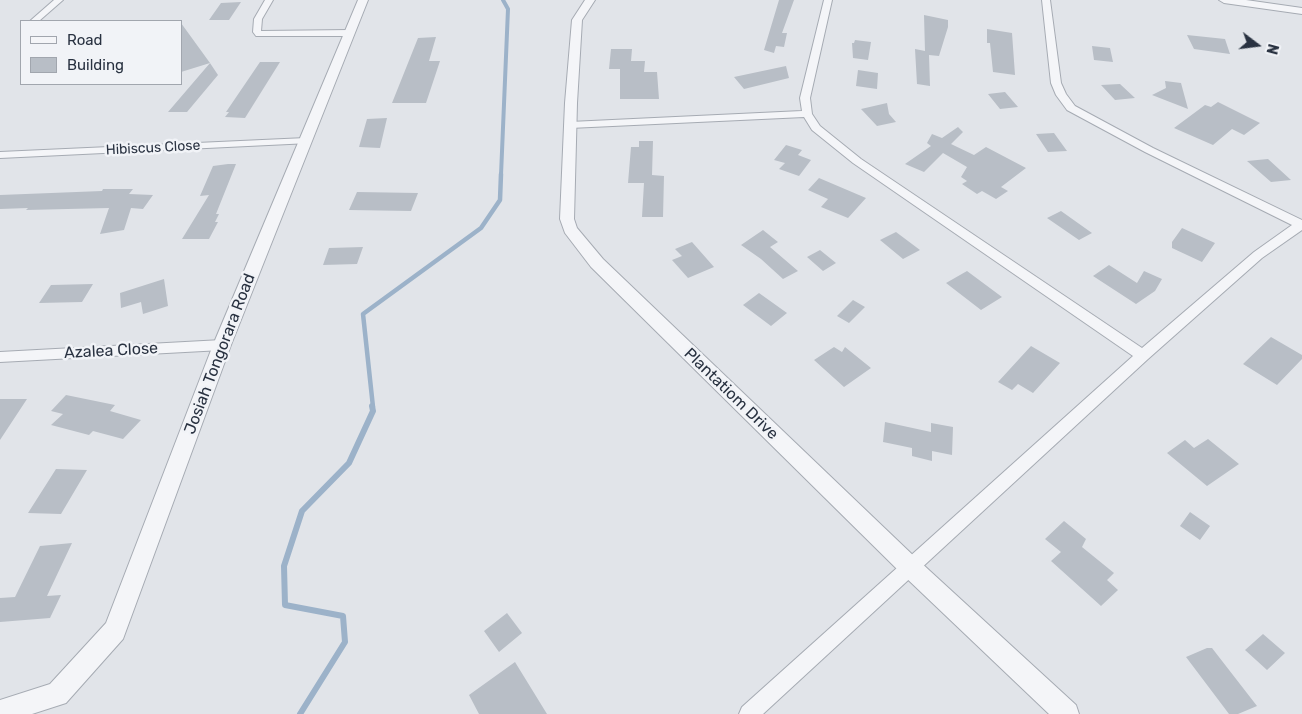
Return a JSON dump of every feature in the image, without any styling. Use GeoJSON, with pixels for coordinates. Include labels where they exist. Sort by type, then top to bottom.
{"type":"FeatureCollection","features":[{"type":"Feature","properties":{"kind":"street"},"geometry":{"type":"LineString","coordinates":[[35,20],[59,0]]}},
{"type":"Feature","properties":{"kind":"street"},"geometry":{"type":"LineString","coordinates":[[269,0],[258,19],[257,32],[259,34],[350,33]]}},
{"type":"Feature","properties":{"kind":"street","name":"Josiah Tongorara Road"},"geometry":{"type":"LineString","coordinates":[[0,712],[57,694],[115,631],[222,345],[363,0]]}},
{"type":"Feature","properties":{"kind":"street","name":"Plantatiom Drive"},"geometry":{"type":"LineString","coordinates":[[590,0],[577,20],[570,125],[567,219],[570,229],[597,264],[910,567],[1068,714]]}},
{"type":"Feature","properties":{"kind":"street"},"geometry":{"type":"LineString","coordinates":[[828,0],[805,98],[807,114],[816,128],[857,161],[1142,355]]}},
{"type":"Feature","properties":{"kind":"street"},"geometry":{"type":"LineString","coordinates":[[749,714],[1142,355],[1258,255],[1302,225],[1149,150],[1071,108],[1061,95],[1056,83],[1046,0]]}},
{"type":"Feature","properties":{"kind":"street"},"geometry":{"type":"LineString","coordinates":[[1224,0],[1302,11]]}},
{"type":"Feature","properties":{"kind":"street"},"geometry":{"type":"LineString","coordinates":[[570,125],[807,114]]}},
{"type":"Feature","properties":{"kind":"street","name":"Hibiscus Close"},"geometry":{"type":"LineString","coordinates":[[0,155],[306,140]]}},
{"type":"Feature","properties":{"kind":"street","name":"Azalea Close"},"geometry":{"type":"LineString","coordinates":[[0,357],[222,345]]}},
{"type":"Feature","properties":{"kind":"building"},"geometry":{"type":"Polygon","coordinates":[[[779,0],[794,0],[782,33],[787,33],[784,47],[776,46],[774,53],[764,50],[779,0]]]}},
{"type":"Feature","properties":{"kind":"building"},"geometry":{"type":"Polygon","coordinates":[[[241,2],[229,20],[209,20],[221,3],[241,2]]]}},
{"type":"Feature","properties":{"kind":"building"},"geometry":{"type":"Polygon","coordinates":[[[924,15],[948,20],[948,27],[939,56],[929,55],[930,86],[917,84],[915,49],[925,51],[924,15]]]}},
{"type":"Feature","properties":{"kind":"building"},"geometry":{"type":"Polygon","coordinates":[[[182,24],[210,63],[182,72],[182,24]]]}},
{"type":"Feature","properties":{"kind":"building"},"geometry":{"type":"Polygon","coordinates":[[[987,29],[1012,33],[1015,75],[993,72],[990,43],[987,43],[987,29]]]}},
{"type":"Feature","properties":{"kind":"building"},"geometry":{"type":"Polygon","coordinates":[[[1187,35],[1225,39],[1230,54],[1194,49],[1187,35]]]}},
{"type":"Feature","properties":{"kind":"building"},"geometry":{"type":"Polygon","coordinates":[[[436,37],[429,61],[440,61],[426,103],[392,103],[418,38],[436,37]]]}},
{"type":"Feature","properties":{"kind":"building"},"geometry":{"type":"Polygon","coordinates":[[[855,40],[871,42],[868,60],[853,58],[852,43],[855,40]]]}},
{"type":"Feature","properties":{"kind":"building"},"geometry":{"type":"Polygon","coordinates":[[[1092,46],[1110,48],[1113,62],[1094,60],[1092,46]]]}},
{"type":"Feature","properties":{"kind":"building"},"geometry":{"type":"Polygon","coordinates":[[[611,49],[632,49],[631,61],[645,61],[644,72],[657,72],[659,99],[620,99],[620,69],[609,69],[611,49]]]}},
{"type":"Feature","properties":{"kind":"building"},"geometry":{"type":"Polygon","coordinates":[[[260,62],[280,62],[245,118],[225,117],[229,112],[226,112],[260,62]]]}},
{"type":"Feature","properties":{"kind":"building"},"geometry":{"type":"Polygon","coordinates":[[[210,63],[218,75],[187,112],[168,112],[210,63]]]}},
{"type":"Feature","properties":{"kind":"building"},"geometry":{"type":"Polygon","coordinates":[[[786,66],[789,78],[744,89],[734,77],[786,66]]]}},
{"type":"Feature","properties":{"kind":"building"},"geometry":{"type":"Polygon","coordinates":[[[858,70],[878,73],[877,89],[856,86],[858,70]]]}},
{"type":"Feature","properties":{"kind":"building"},"geometry":{"type":"Polygon","coordinates":[[[1165,81],[1181,83],[1188,109],[1152,95],[1166,88],[1165,81]]]}},
{"type":"Feature","properties":{"kind":"building"},"geometry":{"type":"Polygon","coordinates":[[[1120,84],[1135,98],[1115,100],[1101,85],[1120,84]]]}},
{"type":"Feature","properties":{"kind":"building"},"geometry":{"type":"Polygon","coordinates":[[[1005,92],[1018,107],[1000,109],[988,94],[1005,92]]]}},
{"type":"Feature","properties":{"kind":"building"},"geometry":{"type":"Polygon","coordinates":[[[1218,102],[1260,123],[1244,135],[1232,129],[1213,145],[1174,128],[1205,105],[1211,107],[1218,102]]]}},
{"type":"Feature","properties":{"kind":"building"},"geometry":{"type":"Polygon","coordinates":[[[887,103],[889,114],[896,122],[877,126],[861,109],[887,103]]]}},
{"type":"Feature","properties":{"kind":"building"},"geometry":{"type":"Polygon","coordinates":[[[387,118],[380,148],[359,147],[367,119],[387,118]]]}},
{"type":"Feature","properties":{"kind":"building"},"geometry":{"type":"Polygon","coordinates":[[[958,127],[963,132],[951,144],[974,155],[986,147],[1026,168],[1001,187],[1008,191],[996,199],[982,191],[977,194],[962,184],[967,181],[961,177],[967,167],[943,153],[924,172],[905,164],[931,146],[927,143],[932,134],[942,138],[958,127]]]}},
{"type":"Feature","properties":{"kind":"building"},"geometry":{"type":"Polygon","coordinates":[[[1054,133],[1067,151],[1048,152],[1036,134],[1054,133]]]}},
{"type":"Feature","properties":{"kind":"building"},"geometry":{"type":"Polygon","coordinates":[[[639,141],[653,141],[652,175],[664,176],[663,217],[642,217],[644,183],[628,183],[631,147],[639,147],[639,141]]]}},
{"type":"Feature","properties":{"kind":"building"},"geometry":{"type":"Polygon","coordinates":[[[786,145],[802,150],[798,155],[811,160],[799,176],[779,169],[785,163],[774,160],[786,145]]]}},
{"type":"Feature","properties":{"kind":"building"},"geometry":{"type":"Polygon","coordinates":[[[1268,159],[1291,180],[1271,182],[1247,161],[1268,159]]]}},
{"type":"Feature","properties":{"kind":"building"},"geometry":{"type":"Polygon","coordinates":[[[236,164],[216,214],[219,214],[215,222],[218,222],[209,239],[182,239],[209,195],[200,196],[213,166],[236,164]]]}},
{"type":"Feature","properties":{"kind":"building"},"geometry":{"type":"Polygon","coordinates":[[[819,178],[866,198],[848,218],[821,207],[828,199],[808,190],[819,178]]]}},
{"type":"Feature","properties":{"kind":"building"},"geometry":{"type":"Polygon","coordinates":[[[103,189],[133,189],[129,194],[153,195],[143,209],[131,208],[124,230],[100,234],[109,208],[0,209],[0,195],[102,191],[103,189]]]}},
{"type":"Feature","properties":{"kind":"building"},"geometry":{"type":"Polygon","coordinates":[[[357,192],[418,193],[411,211],[349,210],[357,192]]]}},
{"type":"Feature","properties":{"kind":"building"},"geometry":{"type":"Polygon","coordinates":[[[1061,211],[1092,233],[1079,240],[1047,218],[1061,211]]]}},
{"type":"Feature","properties":{"kind":"building"},"geometry":{"type":"Polygon","coordinates":[[[1182,228],[1215,243],[1202,262],[1172,248],[1172,242],[1182,228]]]}},
{"type":"Feature","properties":{"kind":"building"},"geometry":{"type":"Polygon","coordinates":[[[763,230],[778,242],[770,247],[798,271],[783,279],[761,259],[741,245],[763,230]]]}},
{"type":"Feature","properties":{"kind":"building"},"geometry":{"type":"Polygon","coordinates":[[[896,232],[920,250],[903,259],[880,240],[896,232]]]}},
{"type":"Feature","properties":{"kind":"building"},"geometry":{"type":"Polygon","coordinates":[[[692,242],[714,267],[688,278],[672,260],[682,256],[675,249],[692,242]]]}},
{"type":"Feature","properties":{"kind":"building"},"geometry":{"type":"Polygon","coordinates":[[[363,247],[357,264],[323,265],[329,248],[363,247]]]}},
{"type":"Feature","properties":{"kind":"building"},"geometry":{"type":"Polygon","coordinates":[[[820,250],[836,263],[823,271],[807,257],[820,250]]]}},
{"type":"Feature","properties":{"kind":"building"},"geometry":{"type":"Polygon","coordinates":[[[1109,265],[1137,283],[1144,271],[1162,279],[1155,291],[1136,304],[1093,276],[1109,265]]]}},
{"type":"Feature","properties":{"kind":"building"},"geometry":{"type":"Polygon","coordinates":[[[967,271],[1002,297],[981,310],[946,283],[967,271]]]}},
{"type":"Feature","properties":{"kind":"building"},"geometry":{"type":"Polygon","coordinates":[[[164,279],[168,306],[143,314],[141,302],[121,308],[120,293],[164,279]]]}},
{"type":"Feature","properties":{"kind":"building"},"geometry":{"type":"Polygon","coordinates":[[[93,284],[82,302],[39,303],[51,285],[93,284]]]}},
{"type":"Feature","properties":{"kind":"building"},"geometry":{"type":"Polygon","coordinates":[[[759,293],[787,313],[771,326],[743,305],[759,293]]]}},
{"type":"Feature","properties":{"kind":"building"},"geometry":{"type":"Polygon","coordinates":[[[853,300],[865,307],[849,323],[837,316],[853,300]]]}},
{"type":"Feature","properties":{"kind":"building"},"geometry":{"type":"Polygon","coordinates":[[[1271,337],[1302,355],[1302,359],[1277,385],[1243,364],[1271,337]]]}},
{"type":"Feature","properties":{"kind":"building"},"geometry":{"type":"Polygon","coordinates":[[[1031,346],[1060,363],[1033,393],[1018,384],[1012,390],[998,382],[1031,346]]]}},
{"type":"Feature","properties":{"kind":"building"},"geometry":{"type":"Polygon","coordinates":[[[834,347],[842,352],[845,347],[871,368],[844,387],[814,360],[834,347]]]}},
{"type":"Feature","properties":{"kind":"building"},"geometry":{"type":"Polygon","coordinates":[[[66,395],[115,405],[110,411],[141,420],[123,439],[93,431],[89,435],[51,425],[63,414],[51,411],[66,395]]]}},
{"type":"Feature","properties":{"kind":"building"},"geometry":{"type":"Polygon","coordinates":[[[0,399],[27,399],[0,440],[0,399]]]}},
{"type":"Feature","properties":{"kind":"building"},"geometry":{"type":"Polygon","coordinates":[[[885,422],[931,432],[931,423],[953,427],[952,455],[932,451],[932,461],[912,456],[912,448],[883,442],[885,422]]]}},
{"type":"Feature","properties":{"kind":"building"},"geometry":{"type":"Polygon","coordinates":[[[1208,439],[1239,464],[1207,486],[1167,453],[1185,440],[1194,448],[1208,439]]]}},
{"type":"Feature","properties":{"kind":"building"},"geometry":{"type":"Polygon","coordinates":[[[56,469],[87,470],[61,514],[28,513],[56,469]]]}},
{"type":"Feature","properties":{"kind":"building"},"geometry":{"type":"Polygon","coordinates":[[[1190,512],[1210,526],[1200,540],[1180,526],[1190,512]]]}},
{"type":"Feature","properties":{"kind":"building"},"geometry":{"type":"Polygon","coordinates":[[[1064,521],[1086,539],[1082,547],[1114,573],[1107,580],[1118,590],[1101,606],[1051,561],[1061,552],[1045,539],[1064,521]]]}},
{"type":"Feature","properties":{"kind":"building"},"geometry":{"type":"Polygon","coordinates":[[[72,543],[47,596],[61,595],[50,618],[0,622],[0,598],[15,597],[40,546],[72,543]]]}},
{"type":"Feature","properties":{"kind":"building"},"geometry":{"type":"Polygon","coordinates":[[[507,613],[522,633],[499,652],[484,631],[507,613]]]}},
{"type":"Feature","properties":{"kind":"building"},"geometry":{"type":"Polygon","coordinates":[[[1263,634],[1285,653],[1267,670],[1245,650],[1263,634]]]}},
{"type":"Feature","properties":{"kind":"building"},"geometry":{"type":"Polygon","coordinates":[[[1207,648],[1212,648],[1257,706],[1238,714],[1229,714],[1186,657],[1207,648]]]}},
{"type":"Feature","properties":{"kind":"building"},"geometry":{"type":"Polygon","coordinates":[[[515,662],[547,714],[479,714],[469,695],[515,662]]]}},
{"type":"Feature","properties":{"kind":"waterway"},"geometry":{"type":"LineString","coordinates":[[501,175],[508,9],[503,0]]}},
{"type":"Feature","properties":{"kind":"waterway"},"geometry":{"type":"LineString","coordinates":[[373,407],[363,314],[481,228],[500,200],[501,174]]}},
{"type":"Feature","properties":{"kind":"waterway"},"geometry":{"type":"LineString","coordinates":[[300,714],[345,642],[343,616],[285,605],[284,566],[302,511],[349,463],[373,411],[372,406]]}}]}
